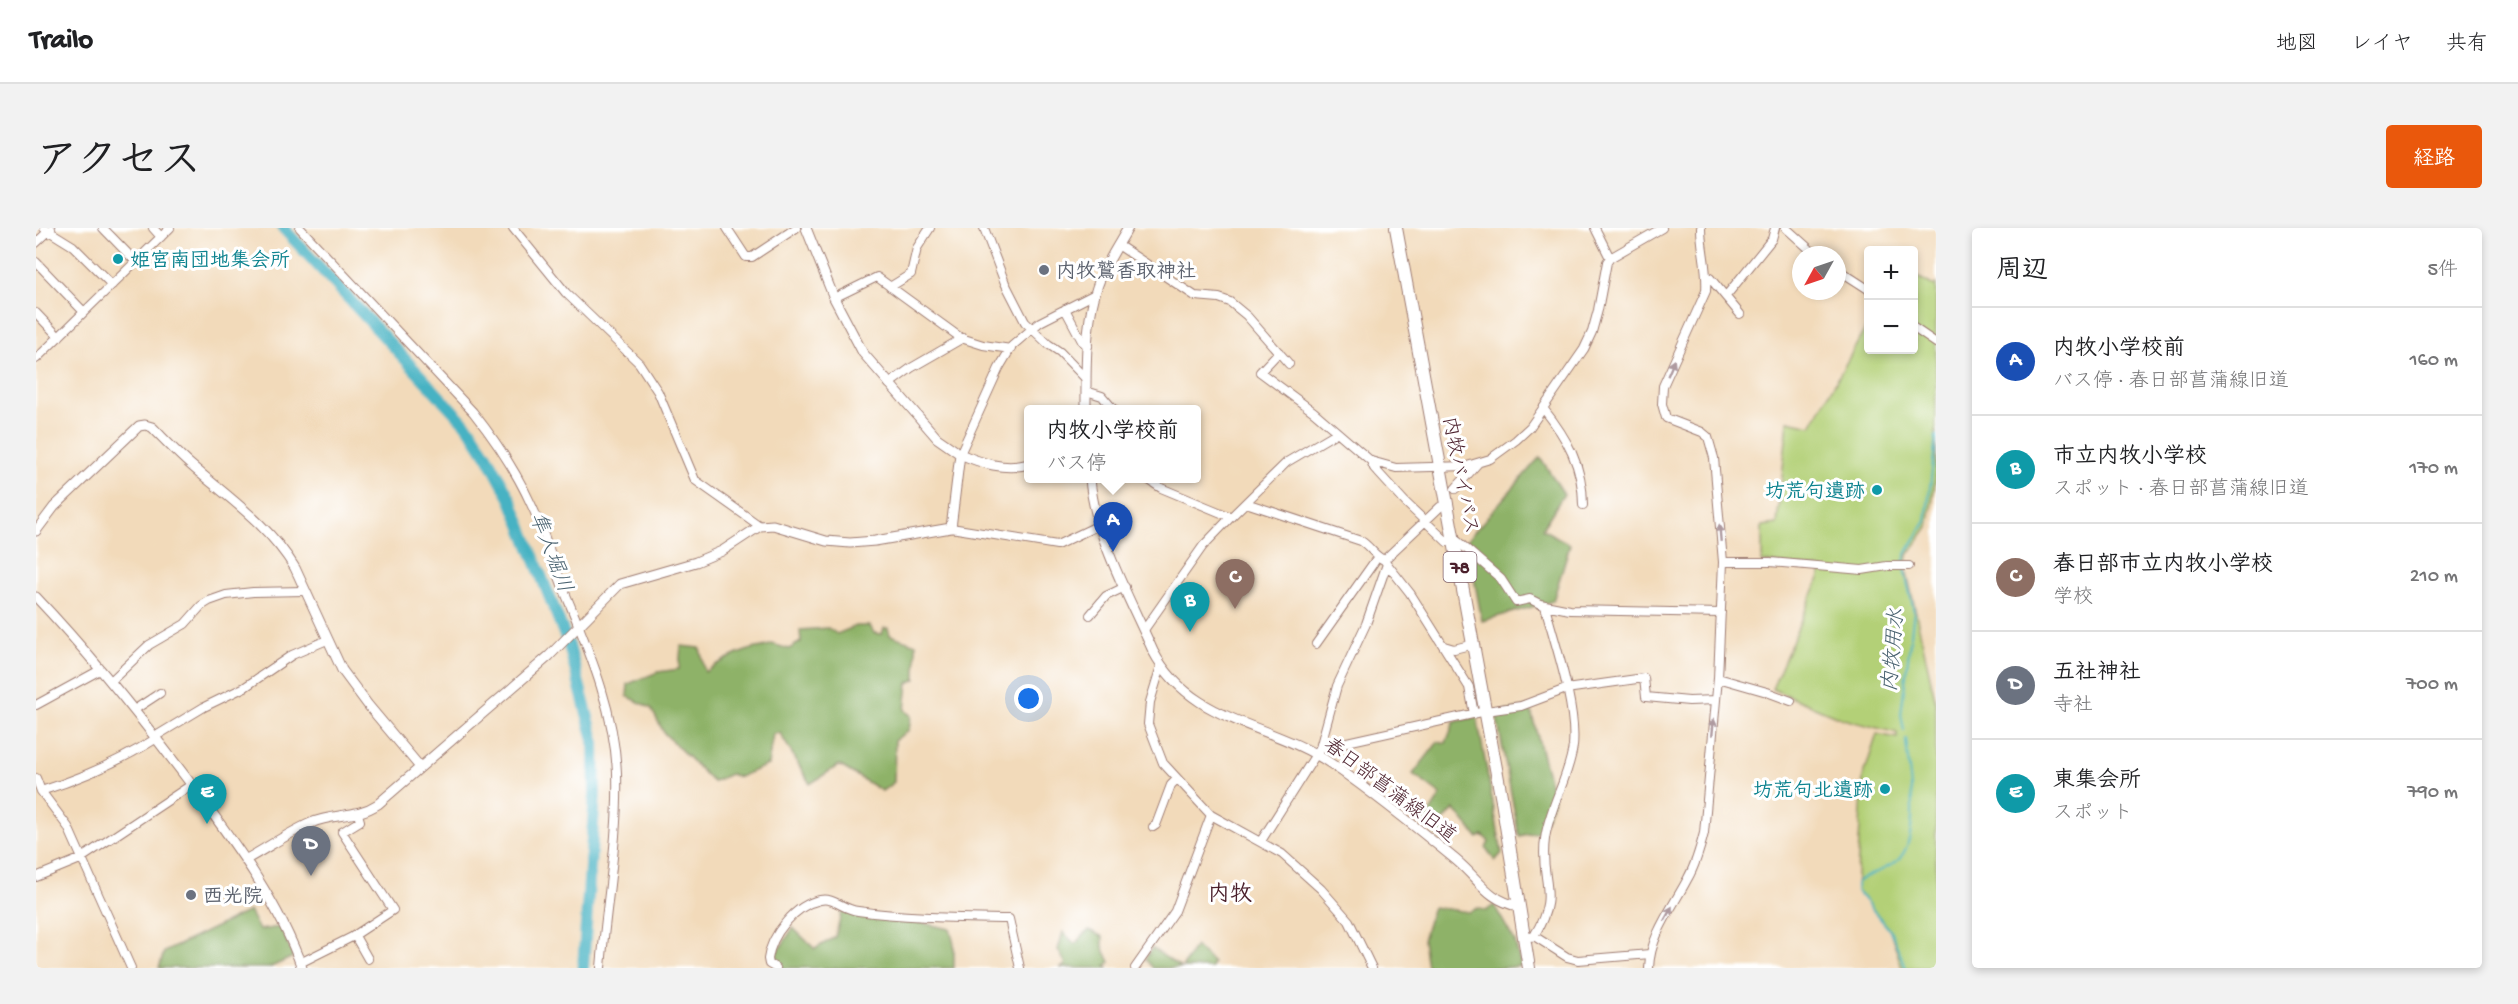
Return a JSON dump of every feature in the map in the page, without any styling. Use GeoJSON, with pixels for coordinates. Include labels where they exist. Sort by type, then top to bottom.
{"type":"FeatureCollection","features":[{"type":"Feature","properties":{"kind":"main road","name":"内牧バイパス"},"geometry":{"type":"LineString","coordinates":[[1396,228],[1441,467],[1451,541],[1474,644],[1480,712],[1520,907]]}},
{"type":"Feature","properties":{"kind":"main road","name":"78"},"geometry":{"type":"LineString","coordinates":[[1520,907],[1529,937],[1529,968]]}},
{"type":"Feature","properties":{"kind":"street"},"geometry":{"type":"LineString","coordinates":[[103,228],[136,262]]}},
{"type":"Feature","properties":{"kind":"street"},"geometry":{"type":"LineString","coordinates":[[153,228],[161,237]]}},
{"type":"Feature","properties":{"kind":"street"},"geometry":{"type":"LineString","coordinates":[[36,359],[170,228]]}},
{"type":"Feature","properties":{"kind":"street"},"geometry":{"type":"LineString","coordinates":[[300,228],[454,391],[496,443],[532,506],[606,700],[614,739],[617,774],[616,811],[601,968]]}},
{"type":"Feature","properties":{"kind":"street"},"geometry":{"type":"LineString","coordinates":[[513,228],[566,293],[639,363],[658,392],[695,480],[760,526]]}},
{"type":"Feature","properties":{"kind":"street"},"geometry":{"type":"LineString","coordinates":[[727,228],[746,257],[752,257],[796,228]]}},
{"type":"Feature","properties":{"kind":"street"},"geometry":{"type":"LineString","coordinates":[[806,228],[834,298],[856,341],[889,384],[937,438],[960,454],[987,465],[1024,466]]}},
{"type":"Feature","properties":{"kind":"street"},"geometry":{"type":"LineString","coordinates":[[890,286],[911,274],[917,248],[930,228]]}},
{"type":"Feature","properties":{"kind":"street"},"geometry":{"type":"LineString","coordinates":[[984,228],[1012,298],[1030,328],[1060,352],[1086,379]]}},
{"type":"Feature","properties":{"kind":"street"},"geometry":{"type":"LineString","coordinates":[[1086,405],[1088,346],[1095,294],[1128,228]]}},
{"type":"Feature","properties":{"kind":"street"},"geometry":{"type":"LineString","coordinates":[[1595,228],[1610,258]]}},
{"type":"Feature","properties":{"kind":"street"},"geometry":{"type":"LineString","coordinates":[[1371,461],[1396,468],[1478,463],[1490,459],[1516,440],[1530,427],[1584,349],[1592,332],[1604,271],[1610,258],[1662,228]]}},
{"type":"Feature","properties":{"kind":"street"},"geometry":{"type":"LineString","coordinates":[[1649,968],[1650,954],[1658,934],[1690,875],[1704,833],[1718,678],[1723,561],[1714,458],[1710,443],[1702,432],[1666,418],[1662,404],[1663,386],[1706,291],[1707,278],[1702,254],[1701,228]]}},
{"type":"Feature","properties":{"kind":"street"},"geometry":{"type":"LineString","coordinates":[[1726,296],[1772,239],[1775,228]]}},
{"type":"Feature","properties":{"kind":"street"},"geometry":{"type":"LineString","coordinates":[[1786,228],[1806,246]]}},
{"type":"Feature","properties":{"kind":"street"},"geometry":{"type":"LineString","coordinates":[[36,243],[48,229],[73,246],[112,285]]}},
{"type":"Feature","properties":{"kind":"street"},"geometry":{"type":"LineString","coordinates":[[1118,245],[1195,296],[1219,298],[1230,302],[1247,316],[1289,364]]}},
{"type":"Feature","properties":{"kind":"street"},"geometry":{"type":"LineString","coordinates":[[36,262],[84,312]]}},
{"type":"Feature","properties":{"kind":"street"},"geometry":{"type":"LineString","coordinates":[[1846,275],[1864,286]]}},
{"type":"Feature","properties":{"kind":"street"},"geometry":{"type":"LineString","coordinates":[[834,298],[877,277],[944,327],[963,338],[983,345],[1011,349]]}},
{"type":"Feature","properties":{"kind":"street"},"geometry":{"type":"LineString","coordinates":[[1707,278],[1710,278],[1740,314]]}},
{"type":"Feature","properties":{"kind":"street"},"geometry":{"type":"LineString","coordinates":[[951,528],[960,454],[999,368],[1011,349],[1030,328],[1095,294]]}},
{"type":"Feature","properties":{"kind":"street"},"geometry":{"type":"LineString","coordinates":[[1065,309],[1082,341],[1088,346]]}},
{"type":"Feature","properties":{"kind":"street"},"geometry":{"type":"LineString","coordinates":[[36,313],[59,337]]}},
{"type":"Feature","properties":{"kind":"street"},"geometry":{"type":"LineString","coordinates":[[1918,331],[1936,343]]}},
{"type":"Feature","properties":{"kind":"street"},"geometry":{"type":"LineString","coordinates":[[889,384],[911,368],[963,338]]}},
{"type":"Feature","properties":{"kind":"street"},"geometry":{"type":"LineString","coordinates":[[1279,352],[1260,372],[1290,393],[1371,461],[1398,495],[1426,522],[1501,579],[1516,602],[1530,599],[1545,606],[1570,610],[1721,613]]}},
{"type":"Feature","properties":{"kind":"street"},"geometry":{"type":"LineString","coordinates":[[1086,391],[1102,396],[1110,405]]}},
{"type":"Feature","properties":{"kind":"street"},"geometry":{"type":"LineString","coordinates":[[1543,408],[1568,441],[1575,455],[1580,472],[1584,505]]}},
{"type":"Feature","properties":{"kind":"street"},"geometry":{"type":"LineString","coordinates":[[36,531],[54,507],[139,426],[152,427],[190,464],[270,532],[296,568],[327,640],[353,686],[420,767]]}},
{"type":"Feature","properties":{"kind":"street"},"geometry":{"type":"LineString","coordinates":[[1144,630],[1203,546],[1287,462],[1336,433]]}},
{"type":"Feature","properties":{"kind":"street"},"geometry":{"type":"LineString","coordinates":[[1455,489],[1478,463]]}},
{"type":"Feature","properties":{"kind":"street","name":"春日部菖蒲線旧道"},"geometry":{"type":"LineString","coordinates":[[1090,483],[1099,525],[1125,587],[1161,666],[1175,684],[1195,700],[1318,751],[1457,861],[1498,900],[1520,907]]}},
{"type":"Feature","properties":{"kind":"street"},"geometry":{"type":"LineString","coordinates":[[1154,483],[1232,517]]}},
{"type":"Feature","properties":{"kind":"street"},"geometry":{"type":"LineString","coordinates":[[1246,503],[1361,541],[1371,547],[1410,593],[1444,646],[1480,712]]}},
{"type":"Feature","properties":{"kind":"street"},"geometry":{"type":"LineString","coordinates":[[1316,644],[1383,561],[1440,507]]}},
{"type":"Feature","properties":{"kind":"street"},"geometry":{"type":"LineString","coordinates":[[245,860],[311,822],[333,816],[358,814],[378,804],[549,656],[578,624],[620,584],[696,562],[722,551],[760,526],[773,525],[825,541],[850,543],[875,542],[951,528],[1057,545],[1099,525]]}},
{"type":"Feature","properties":{"kind":"street"},"geometry":{"type":"LineString","coordinates":[[1262,841],[1318,751],[1337,686],[1366,624],[1383,561]]}},
{"type":"Feature","properties":{"kind":"street"},"geometry":{"type":"LineString","coordinates":[[1723,561],[1770,562],[1862,570],[1905,566]]}},
{"type":"Feature","properties":{"kind":"street"},"geometry":{"type":"LineString","coordinates":[[1090,615],[1106,596],[1125,587]]}},
{"type":"Feature","properties":{"kind":"street"},"geometry":{"type":"LineString","coordinates":[[111,681],[148,645],[185,624],[201,606],[209,601],[226,595],[253,592],[306,591]]}},
{"type":"Feature","properties":{"kind":"street"},"geometry":{"type":"LineString","coordinates":[[36,597],[70,632],[111,681],[225,829],[275,908],[301,965],[355,936],[393,910],[342,832],[360,821],[358,814]]}},
{"type":"Feature","properties":{"kind":"street"},"geometry":{"type":"LineString","coordinates":[[1545,606],[1566,689],[1573,744],[1545,836],[1544,856],[1549,896],[1543,920],[1529,937],[1567,957],[1578,960],[1650,954]]}},
{"type":"Feature","properties":{"kind":"street"},"geometry":{"type":"LineString","coordinates":[[41,790],[87,776],[133,753],[204,707],[245,687],[292,655],[327,640]]}},
{"type":"Feature","properties":{"kind":"street"},"geometry":{"type":"LineString","coordinates":[[1444,646],[1454,649],[1474,644]]}},
{"type":"Feature","properties":{"kind":"street"},"geometry":{"type":"LineString","coordinates":[[1161,666],[1150,702],[1148,724],[1163,763],[1211,815],[1262,841],[1307,875],[1349,921],[1372,968]]}},
{"type":"Feature","properties":{"kind":"street"},"geometry":{"type":"LineString","coordinates":[[36,705],[100,670]]}},
{"type":"Feature","properties":{"kind":"street"},"geometry":{"type":"LineString","coordinates":[[1318,751],[1480,712],[1521,706],[1566,689],[1644,678],[1646,697],[1689,701],[1716,700]]}},
{"type":"Feature","properties":{"kind":"street"},"geometry":{"type":"LineString","coordinates":[[1718,678],[1791,701]]}},
{"type":"Feature","properties":{"kind":"street"},"geometry":{"type":"LineString","coordinates":[[134,710],[160,693]]}},
{"type":"Feature","properties":{"kind":"street"},"geometry":{"type":"LineString","coordinates":[[36,778],[41,790],[68,827],[80,859],[91,876],[131,968]]}},
{"type":"Feature","properties":{"kind":"street"},"geometry":{"type":"LineString","coordinates":[[1153,827],[1156,825],[1171,785],[1177,779]]}},
{"type":"Feature","properties":{"kind":"street"},"geometry":{"type":"LineString","coordinates":[[36,877],[80,859],[191,785]]}},
{"type":"Feature","properties":{"kind":"street"},"geometry":{"type":"LineString","coordinates":[[1136,968],[1175,911],[1211,815]]}},
{"type":"Feature","properties":{"kind":"street"},"geometry":{"type":"LineString","coordinates":[[776,968],[769,964],[768,959],[779,930],[804,908],[818,900],[826,899],[836,901],[848,910],[879,915],[1009,919],[1020,968]]}},
{"type":"Feature","properties":{"kind":"street"},"geometry":{"type":"LineString","coordinates":[[355,936],[368,959]]}},
{"type":"Feature","properties":{"kind":"green space"},"geometry":{"type":"Polygon","coordinates":[[[1918,277],[1934,286],[1936,284],[1936,477],[1928,527],[1908,555],[1906,569],[1936,703],[1936,968],[1902,968],[1890,930],[1856,890],[1863,778],[1877,734],[1897,738],[1897,733],[1843,719],[1772,689],[1823,569],[1762,562],[1762,526],[1777,524],[1788,421],[1811,426],[1864,331],[1864,354],[1918,354],[1918,277]]]}},
{"type":"Feature","properties":{"kind":"green space"},"geometry":{"type":"Polygon","coordinates":[[[1540,457],[1564,494],[1542,529],[1570,544],[1553,601],[1482,621],[1467,540],[1540,457]]]}},
{"type":"Feature","properties":{"kind":"green space"},"geometry":{"type":"Polygon","coordinates":[[[856,626],[870,626],[874,633],[882,634],[884,628],[888,628],[890,635],[916,644],[916,679],[908,683],[905,710],[911,716],[909,730],[895,740],[894,782],[882,791],[839,765],[810,784],[780,733],[773,734],[768,765],[739,777],[730,774],[713,782],[664,733],[651,708],[627,696],[628,684],[658,672],[679,669],[681,646],[700,648],[705,672],[721,662],[752,649],[772,644],[789,649],[801,642],[800,630],[828,628],[837,634],[856,626]]]}},
{"type":"Feature","properties":{"kind":"green space"},"geometry":{"type":"Polygon","coordinates":[[[1530,707],[1554,799],[1541,831],[1519,836],[1496,713],[1530,707]]]}},
{"type":"Feature","properties":{"kind":"green space"},"geometry":{"type":"Polygon","coordinates":[[[1477,717],[1502,853],[1495,861],[1486,848],[1489,842],[1483,835],[1478,838],[1454,809],[1440,825],[1447,838],[1445,843],[1423,823],[1441,795],[1413,774],[1438,742],[1446,743],[1454,722],[1477,717]]]}},
{"type":"Feature","properties":{"kind":"green space"},"geometry":{"type":"Polygon","coordinates":[[[1494,905],[1515,942],[1521,966],[1427,967],[1423,940],[1433,907],[1469,912],[1478,908],[1486,911],[1494,905]]]}},
{"type":"Feature","properties":{"kind":"green space"},"geometry":{"type":"Polygon","coordinates":[[[249,911],[259,930],[281,927],[293,957],[269,968],[159,968],[164,952],[249,911]]]}},
{"type":"Feature","properties":{"kind":"green space"},"geometry":{"type":"Polygon","coordinates":[[[842,912],[899,918],[950,929],[954,944],[954,968],[784,968],[775,956],[793,928],[815,949],[835,937],[842,912]]]}},
{"type":"Feature","properties":{"kind":"green space"},"geometry":{"type":"Polygon","coordinates":[[[1089,930],[1103,937],[1103,947],[1110,962],[1106,965],[1108,968],[1061,968],[1066,964],[1058,950],[1063,932],[1075,944],[1089,930]]]}},
{"type":"Feature","properties":{"kind":"green space"},"geometry":{"type":"Polygon","coordinates":[[[1195,946],[1213,963],[1211,968],[1182,968],[1195,946]]]}},
{"type":"Feature","properties":{"kind":"green space"},"geometry":{"type":"Polygon","coordinates":[[[1152,948],[1181,968],[1153,968],[1145,959],[1152,948]]]}},
{"type":"Feature","properties":{"kind":"waterway","name":"隼人堀川"},"geometry":{"type":"LineString","coordinates":[[283,228],[470,429],[511,500],[569,646],[594,740],[595,794],[583,968]]}},
{"type":"Feature","properties":{"kind":"waterway","name":"内牧用水"},"geometry":{"type":"LineString","coordinates":[[1903,563],[1926,521],[1936,436]]}},
{"type":"Feature","properties":{"kind":"waterway","name":"内牧用水"},"geometry":{"type":"LineString","coordinates":[[1904,568],[1914,611],[1901,714],[1904,731]]}},
{"type":"Feature","properties":{"kind":"waterway","name":"内牧用水"},"geometry":{"type":"LineString","coordinates":[[1906,739],[1912,804],[1910,837],[1905,851],[1897,861],[1856,883],[1856,890],[1890,930],[1906,968]]}},
{"type":"Feature","properties":{"kind":"place","name":"姫宮南団地集会所"},"geometry":{"type":"Point","coordinates":[118,259]}},
{"type":"Feature","properties":{"kind":"place","name":"内牧鷲香取神社"},"geometry":{"type":"Point","coordinates":[1044,270]}},
{"type":"Feature","properties":{"kind":"place","name":"坊荒句遺跡"},"geometry":{"type":"Point","coordinates":[1877,490]}},
{"type":"Feature","properties":{"kind":"place","name":"内牧小学校前"},"geometry":{"type":"Point","coordinates":[1113,552]}},
{"type":"Feature","properties":{"kind":"place","name":"春日部市立内牧小学校"},"geometry":{"type":"Point","coordinates":[1235,609]}},
{"type":"Feature","properties":{"kind":"place","name":"市立内牧小学校"},"geometry":{"type":"Point","coordinates":[1190,632]}},
{"type":"Feature","properties":{"kind":"place","name":"坊荒句北遺跡"},"geometry":{"type":"Point","coordinates":[1885,789]}},
{"type":"Feature","properties":{"kind":"place","name":"東集会所"},"geometry":{"type":"Point","coordinates":[207,824]}},
{"type":"Feature","properties":{"kind":"place","name":"五社神社"},"geometry":{"type":"Point","coordinates":[311,876]}},
{"type":"Feature","properties":{"kind":"place","name":"西光院"},"geometry":{"type":"Point","coordinates":[191,895]}},
{"type":"Feature","properties":{"kind":"district","name":"内牧"},"geometry":{"type":"Point","coordinates":[1230,892]}}]}
